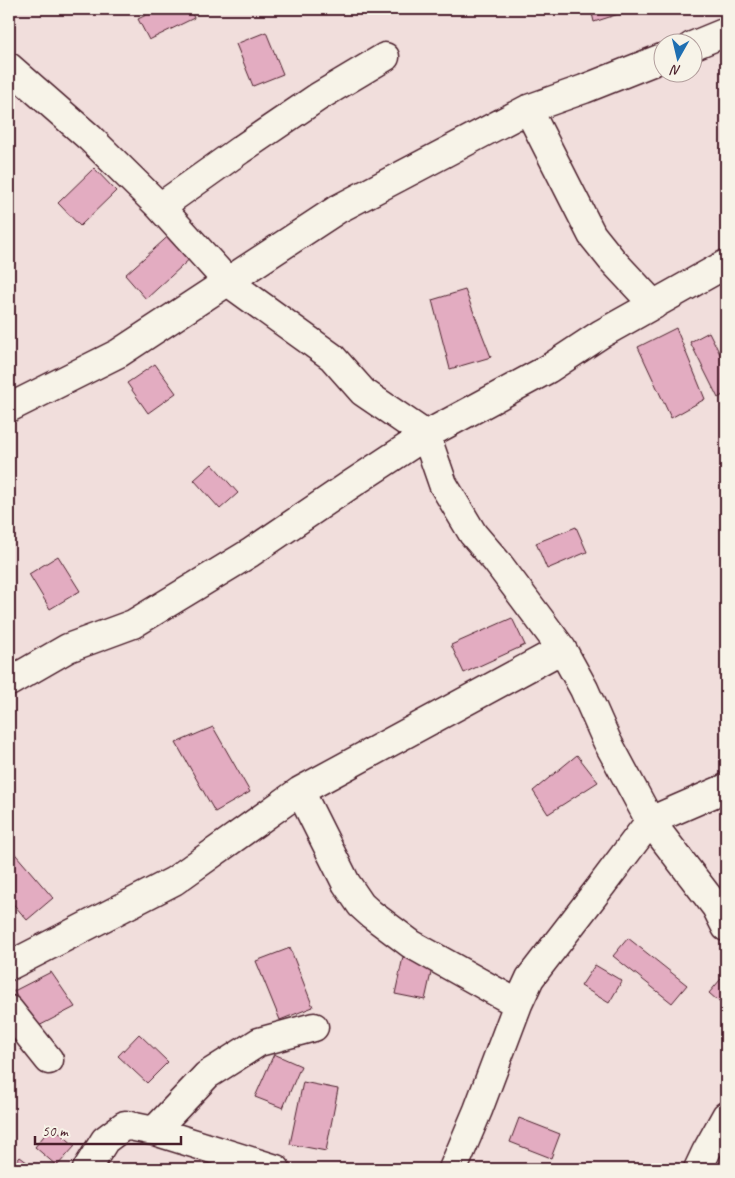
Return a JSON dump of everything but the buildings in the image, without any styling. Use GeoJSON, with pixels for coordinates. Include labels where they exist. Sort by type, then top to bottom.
{"type":"FeatureCollection","features":[{"type":"Feature","properties":{"kind":"street"},"geometry":{"type":"LineString","coordinates":[[702,42],[726,32]]}},
{"type":"Feature","properties":{"kind":"street"},"geometry":{"type":"LineString","coordinates":[[160,207],[318,97],[385,57]]}},
{"type":"Feature","properties":{"kind":"street"},"geometry":{"type":"LineString","coordinates":[[9,408],[118,353],[338,209],[528,109],[652,62]]}},
{"type":"Feature","properties":{"kind":"street"},"geometry":{"type":"LineString","coordinates":[[9,67],[90,138],[160,207],[228,282],[332,357],[363,392],[426,435],[443,484],[473,534],[497,562],[562,649],[584,689],[607,741],[650,821],[716,908],[726,927]]}},
{"type":"Feature","properties":{"kind":"street"},"geometry":{"type":"LineString","coordinates":[[528,109],[592,235],[612,260],[654,305]]}},
{"type":"Feature","properties":{"kind":"street"},"geometry":{"type":"LineString","coordinates":[[9,682],[68,648],[133,624],[250,553],[426,435],[548,369],[602,334],[654,305],[724,272]]}},
{"type":"Feature","properties":{"kind":"street"},"geometry":{"type":"LineString","coordinates":[[9,966],[174,880],[300,791],[562,649]]}},
{"type":"Feature","properties":{"kind":"street"},"geometry":{"type":"LineString","coordinates":[[453,1169],[530,978],[650,821],[726,788]]}},
{"type":"Feature","properties":{"kind":"street"},"geometry":{"type":"LineString","coordinates":[[300,791],[346,883],[361,905],[412,944],[518,1004]]}},
{"type":"Feature","properties":{"kind":"street"},"geometry":{"type":"LineString","coordinates":[[9,1010],[49,1060]]}},
{"type":"Feature","properties":{"kind":"street"},"geometry":{"type":"LineString","coordinates":[[154,1131],[207,1075],[259,1042],[314,1028]]}},
{"type":"Feature","properties":{"kind":"street"},"geometry":{"type":"LineString","coordinates":[[698,1169],[726,1116]]}},
{"type":"Feature","properties":{"kind":"street"},"geometry":{"type":"LineString","coordinates":[[87,1169],[105,1140],[125,1125],[154,1131],[276,1169]]}}]}
